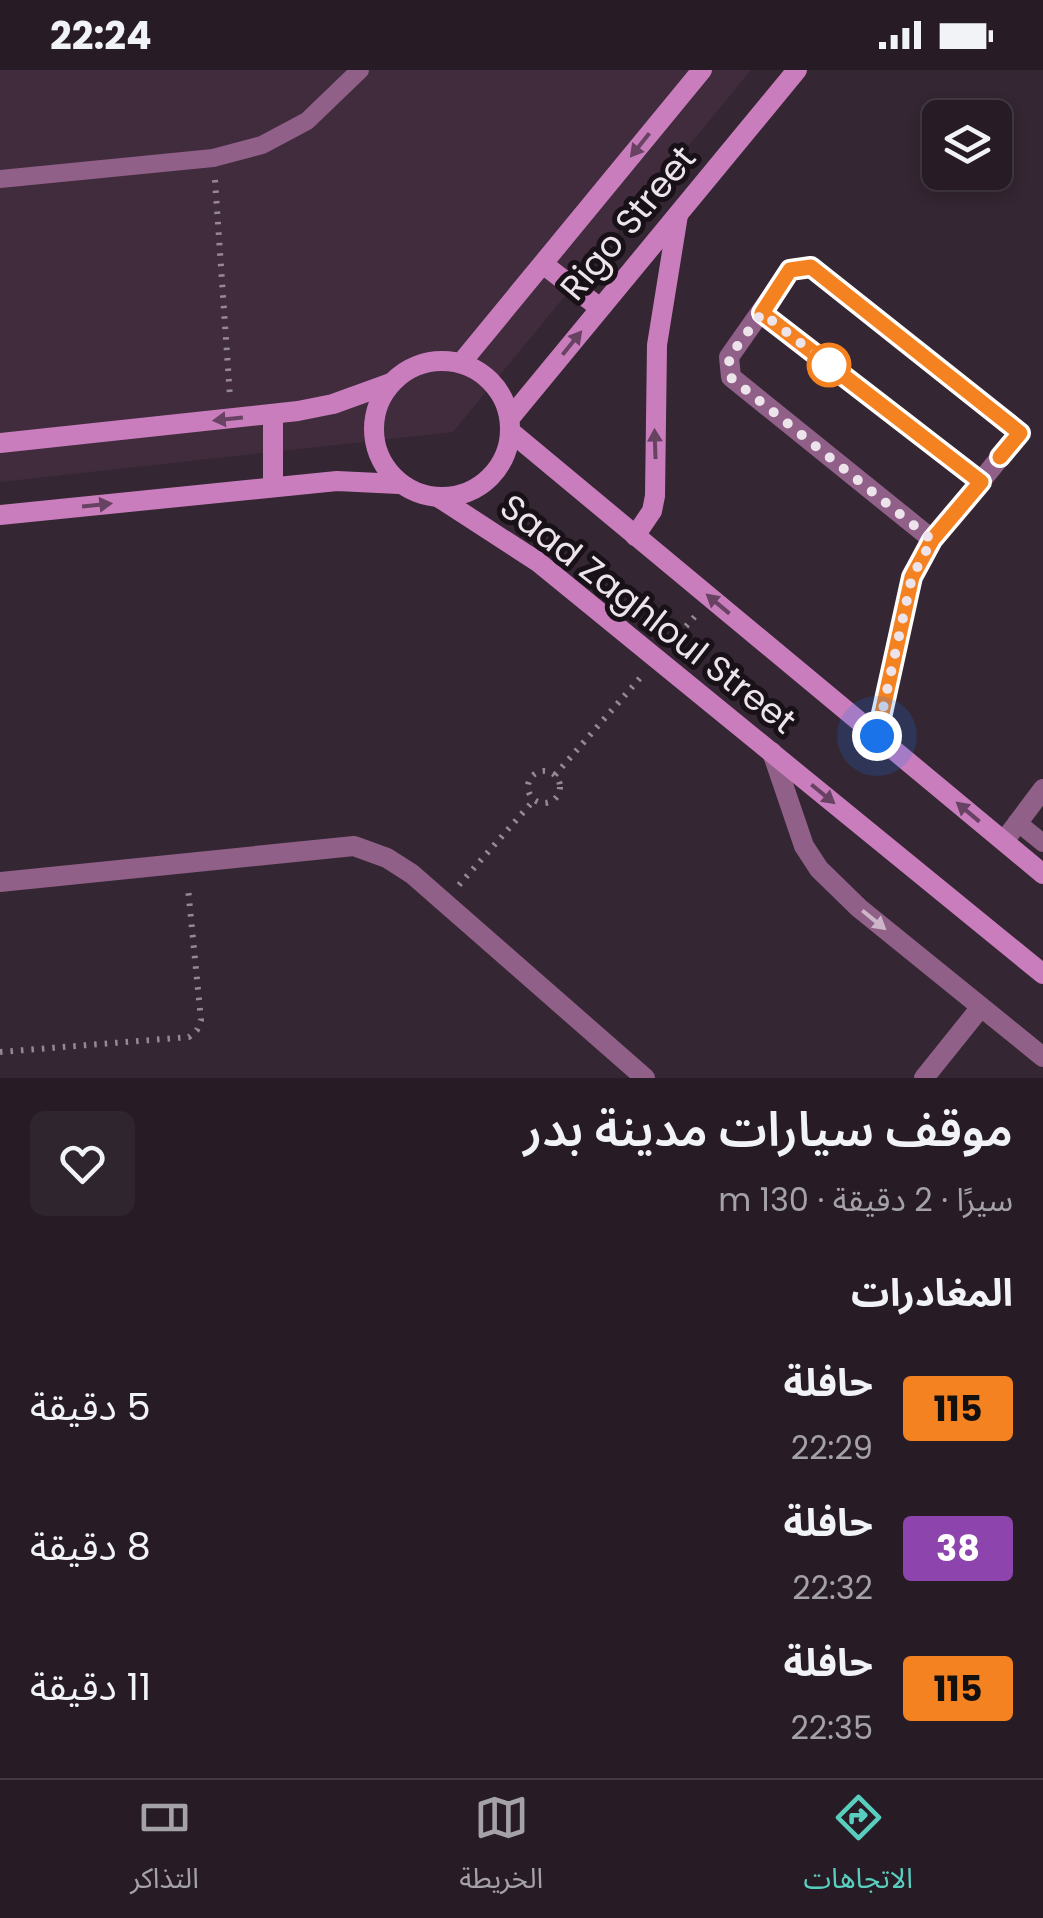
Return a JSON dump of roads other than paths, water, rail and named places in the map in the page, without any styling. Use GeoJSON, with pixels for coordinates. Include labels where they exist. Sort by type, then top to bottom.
{"type":"FeatureCollection","features":[{"type":"Feature","properties":{"kind":"main road","name":"Rigo Street"},"geometry":{"type":"LineString","coordinates":[[461,363],[702,70]]}},
{"type":"Feature","properties":{"kind":"main road","name":"Rigo Street"},"geometry":{"type":"LineString","coordinates":[[511,425],[600,308],[797,70]]}},
{"type":"Feature","properties":{"kind":"main road"},"geometry":{"type":"LineString","coordinates":[[635,536],[652,511],[655,496],[657,345],[678,214]]}},
{"type":"Feature","properties":{"kind":"main road"},"geometry":{"type":"LineString","coordinates":[[544,264],[600,308]]}},
{"type":"Feature","properties":{"kind":"main road"},"geometry":{"type":"LineString","coordinates":[[0,443],[333,404],[391,384],[423,363],[441,360],[461,363],[493,383],[504,400],[511,425],[505,457],[490,479],[467,494],[442,499],[426,497],[399,484],[384,468],[375,447],[373,424],[379,402],[391,384]]}},
{"type":"Feature","properties":{"kind":"main road"},"geometry":{"type":"LineString","coordinates":[[273,414],[273,487]]}},
{"type":"Feature","properties":{"kind":"main road","name":"Saad Zaghloul Street"},"geometry":{"type":"LineString","coordinates":[[511,425],[635,536],[1043,874]]}},
{"type":"Feature","properties":{"kind":"main road"},"geometry":{"type":"LineString","coordinates":[[0,515],[337,480],[399,484]]}},
{"type":"Feature","properties":{"kind":"main road","name":"Saad Zaghloul Street"},"geometry":{"type":"LineString","coordinates":[[442,499],[538,562],[1043,974]]}},
{"type":"Feature","properties":{"kind":"street"},"geometry":{"type":"LineString","coordinates":[[877,736],[912,577],[932,540],[1020,433],[811,267],[790,270],[729,357],[730,377],[932,540]]}},
{"type":"Feature","properties":{"kind":"street"},"geometry":{"type":"LineString","coordinates":[[762,313],[981,482]]}},
{"type":"Feature","properties":{"kind":"street"},"geometry":{"type":"LineString","coordinates":[[772,752],[794,820],[819,870],[838,890],[1043,1057]]}},
{"type":"Feature","properties":{"kind":"street"},"geometry":{"type":"LineString","coordinates":[[1004,841],[1043,789]]}},
{"type":"Feature","properties":{"kind":"street"},"geometry":{"type":"LineString","coordinates":[[0,882],[354,846],[387,858],[444,902],[645,1078]]}},
{"type":"Feature","properties":{"kind":"street"},"geometry":{"type":"LineString","coordinates":[[924,1078],[981,1007]]}},
{"type":"Feature","properties":{"kind":"lane"},"geometry":{"type":"LineString","coordinates":[[0,179],[213,158],[262,145],[307,121],[346,88],[360,70]]}},
{"type":"Feature","properties":{"kind":"lane"},"geometry":{"type":"LineString","coordinates":[[1017,822],[1043,843]]}}]}
